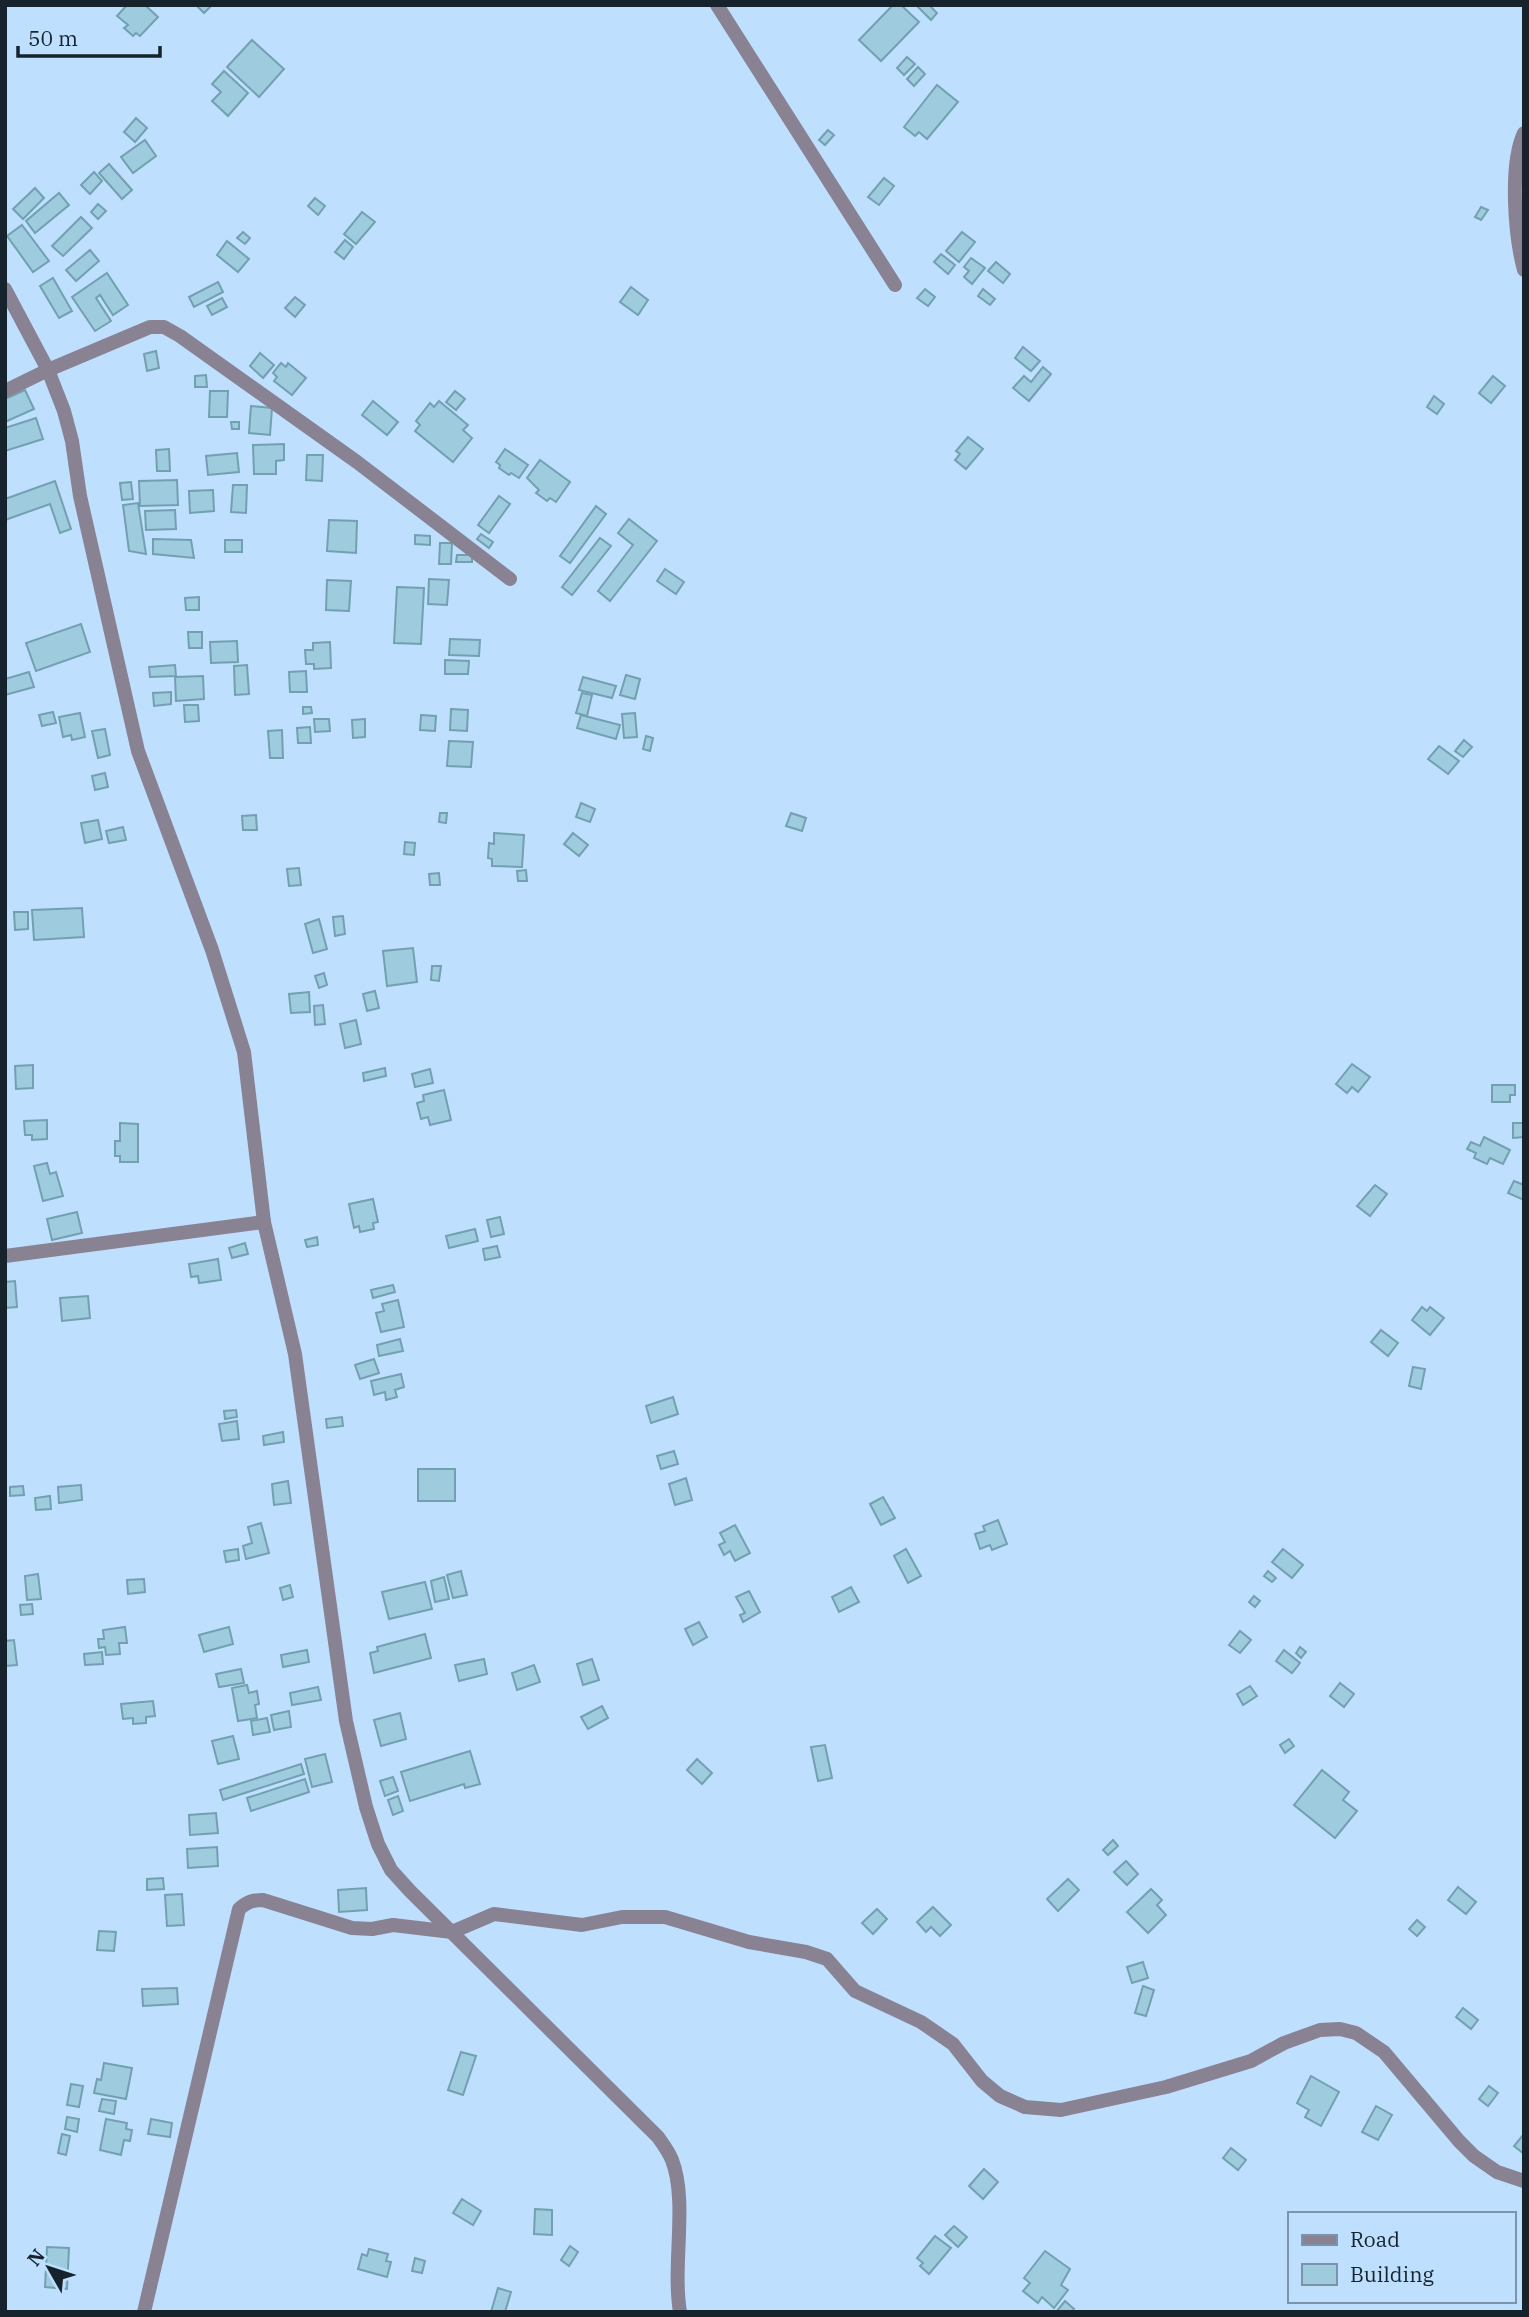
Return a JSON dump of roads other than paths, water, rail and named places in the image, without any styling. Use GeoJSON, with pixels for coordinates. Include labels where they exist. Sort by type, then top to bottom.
{"type":"FeatureCollection","features":[{"type":"Feature","properties":{"kind":"street"},"geometry":{"type":"LineString","coordinates":[[717,5],[895,285]]}},
{"type":"Feature","properties":{"kind":"street"},"geometry":{"type":"LineString","coordinates":[[1524,133],[1516,178],[1516,223],[1524,270]]}},
{"type":"Feature","properties":{"kind":"street"},"geometry":{"type":"LineString","coordinates":[[5,289],[48,370],[64,411],[72,441],[80,496],[138,751],[212,950],[244,1052],[264,1222],[295,1354],[346,1721],[366,1807],[378,1844],[391,1870],[658,2137],[672,2160],[679,2188],[677,2290],[680,2312]]}},
{"type":"Feature","properties":{"kind":"street"},"geometry":{"type":"LineString","coordinates":[[5,391],[150,327],[164,327],[346,454],[510,579]]}},
{"type":"Feature","properties":{"kind":"street"},"geometry":{"type":"LineString","coordinates":[[5,1256],[264,1222]]}},
{"type":"Feature","properties":{"kind":"street"},"geometry":{"type":"LineString","coordinates":[[144,2312],[233,1945],[239,1909],[247,1902],[263,1900],[352,1928],[372,1929],[393,1925],[452,1932],[494,1914],[582,1925],[622,1917],[665,1917],[749,1942],[806,1952],[827,1959],[855,1991],[921,2022],[953,2045],[982,2081],[1000,2096],[1025,2107],[1061,2110],[1166,2087],[1251,2061],[1284,2043],[1320,2030],[1340,2029],[1356,2034],[1384,2052],[1474,2155],[1497,2172],[1524,2181]]}}]}
